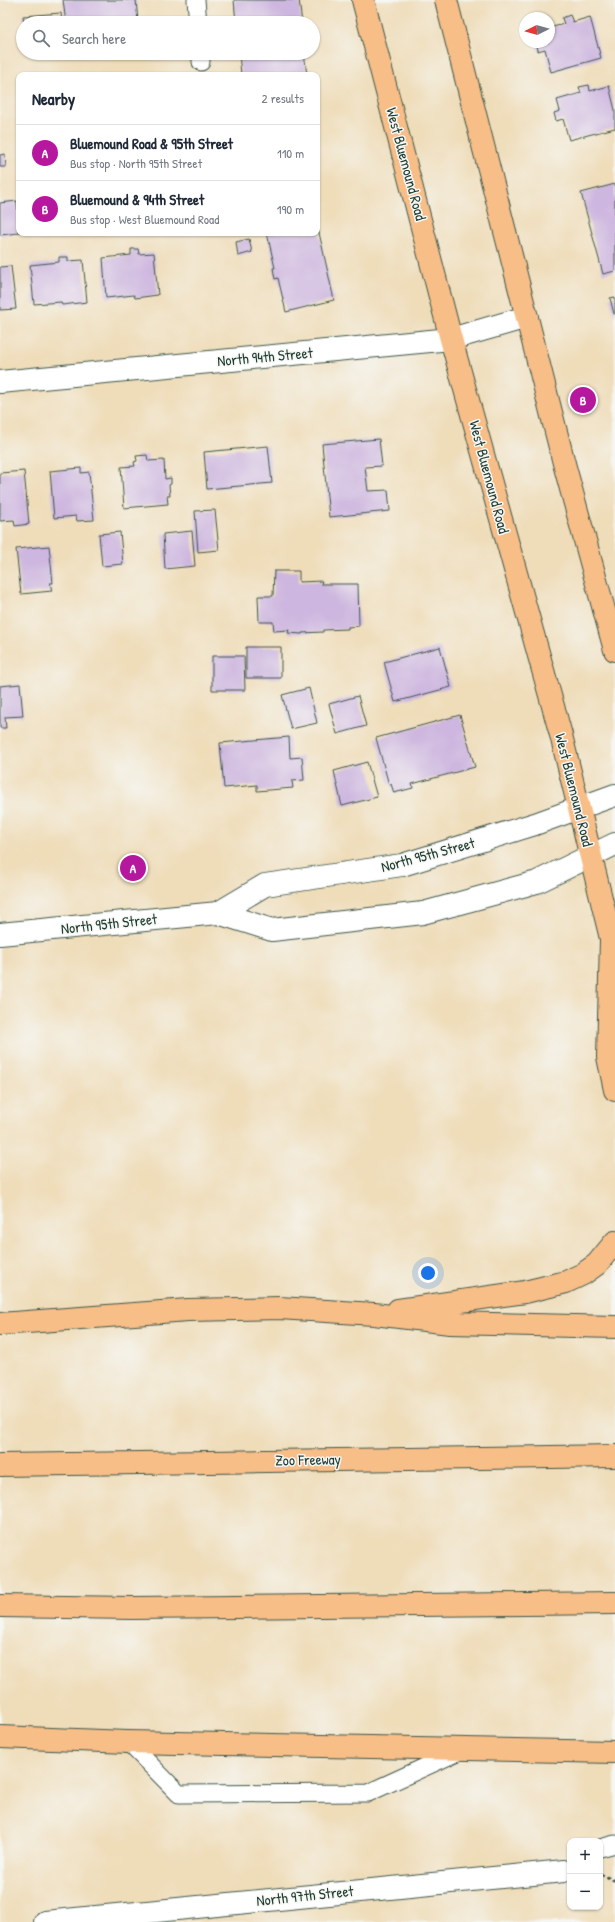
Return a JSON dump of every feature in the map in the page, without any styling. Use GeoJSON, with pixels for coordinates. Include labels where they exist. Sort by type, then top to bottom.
{"type":"FeatureCollection","features":[{"type":"Feature","properties":{"kind":"main road","name":"West Bluemound Road"},"geometry":{"type":"LineString","coordinates":[[363,0],[451,340],[561,735],[613,947],[608,1057],[615,1090]]}},
{"type":"Feature","properties":{"kind":"main road"},"geometry":{"type":"LineString","coordinates":[[446,0],[527,317],[615,650]]}},
{"type":"Feature","properties":{"kind":"main road"},"geometry":{"type":"LineString","coordinates":[[374,1314],[525,1292],[566,1282],[583,1274],[597,1264],[615,1242]]}},
{"type":"Feature","properties":{"kind":"main road"},"geometry":{"type":"LineString","coordinates":[[0,1324],[242,1308],[374,1314],[450,1323],[615,1327]]}},
{"type":"Feature","properties":{"kind":"main road","name":"Zoo Freeway"},"geometry":{"type":"LineString","coordinates":[[0,1465],[615,1456]]}},
{"type":"Feature","properties":{"kind":"main road"},"geometry":{"type":"LineString","coordinates":[[0,1606],[132,1608],[615,1603]]}},
{"type":"Feature","properties":{"kind":"main road"},"geometry":{"type":"LineString","coordinates":[[0,1737],[128,1742],[615,1752]]}},
{"type":"Feature","properties":{"kind":"street","name":"North 94th Street"},"geometry":{"type":"LineString","coordinates":[[0,382],[451,340],[527,317]]}},
{"type":"Feature","properties":{"kind":"street","name":"North 95th Street"},"geometry":{"type":"LineString","coordinates":[[218,913],[265,885],[402,864],[535,824],[615,795]]}},
{"type":"Feature","properties":{"kind":"street","name":"North 95th Street"},"geometry":{"type":"LineString","coordinates":[[0,934],[218,913],[272,930],[423,913],[537,882],[615,844]]}},
{"type":"Feature","properties":{"kind":"street","name":"North 97th Street"},"geometry":{"type":"LineString","coordinates":[[45,1922],[567,1869]]}},
{"type":"Feature","properties":{"kind":"lane"},"geometry":{"type":"LineString","coordinates":[[196,0],[197,16]]}},
{"type":"Feature","properties":{"kind":"lane"},"geometry":{"type":"LineString","coordinates":[[128,1742],[179,1794],[368,1793],[466,1748]]}},
{"type":"Feature","properties":{"kind":"lane"},"geometry":{"type":"LineString","coordinates":[[603,1847],[615,1844]]}},
{"type":"Feature","properties":{"kind":"path"},"geometry":{"type":"LineString","coordinates":[[602,1874],[615,1881]]}},
{"type":"Feature","properties":{"kind":"building"},"geometry":{"type":"Polygon","coordinates":[[[63,0],[136,0],[138,16],[65,16],[63,0]]]}},
{"type":"Feature","properties":{"kind":"building"},"geometry":{"type":"Polygon","coordinates":[[[234,0],[299,0],[301,16],[235,16],[234,0]]]}},
{"type":"Feature","properties":{"kind":"building"},"geometry":{"type":"Polygon","coordinates":[[[61,13],[61,16],[23,16],[61,13]]]}},
{"type":"Feature","properties":{"kind":"building"},"geometry":{"type":"Polygon","coordinates":[[[570,15],[573,22],[590,17],[601,58],[551,72],[545,49],[538,51],[538,48],[555,48],[555,26],[564,24],[562,18],[570,15]]]}},
{"type":"Feature","properties":{"kind":"building"},"geometry":{"type":"Polygon","coordinates":[[[240,60],[305,60],[307,72],[241,72],[240,60]]]}},
{"type":"Feature","properties":{"kind":"building"},"geometry":{"type":"Polygon","coordinates":[[[589,85],[590,91],[609,86],[615,110],[615,128],[569,140],[563,119],[556,121],[554,113],[560,111],[557,100],[581,93],[579,87],[589,85]]]}},
{"type":"Feature","properties":{"kind":"building"},"geometry":{"type":"Polygon","coordinates":[[[5,154],[6,167],[0,167],[0,155],[5,154]]]}},
{"type":"Feature","properties":{"kind":"building"},"geometry":{"type":"Polygon","coordinates":[[[615,184],[615,271],[603,274],[581,193],[615,184]]]}},
{"type":"Feature","properties":{"kind":"building"},"geometry":{"type":"Polygon","coordinates":[[[16,201],[16,233],[0,235],[0,203],[16,201]]]}},
{"type":"Feature","properties":{"kind":"building"},"geometry":{"type":"Polygon","coordinates":[[[268,236],[320,236],[334,300],[286,312],[278,278],[275,279],[273,268],[275,268],[268,236]]]}},
{"type":"Feature","properties":{"kind":"building"},"geometry":{"type":"Polygon","coordinates":[[[249,239],[252,252],[238,256],[236,242],[249,239]]]}},
{"type":"Feature","properties":{"kind":"building"},"geometry":{"type":"Polygon","coordinates":[[[131,249],[138,249],[139,254],[154,253],[158,295],[135,298],[134,295],[106,298],[103,258],[131,255],[131,249]]]}},
{"type":"Feature","properties":{"kind":"building"},"geometry":{"type":"Polygon","coordinates":[[[59,257],[68,257],[68,261],[83,260],[87,302],[62,305],[61,302],[34,304],[30,265],[59,262],[59,257]]]}},
{"type":"Feature","properties":{"kind":"building"},"geometry":{"type":"Polygon","coordinates":[[[11,266],[16,309],[0,310],[0,267],[11,266]]]}},
{"type":"Feature","properties":{"kind":"building"},"geometry":{"type":"Polygon","coordinates":[[[615,297],[615,314],[614,314],[610,298],[615,297]]]}},
{"type":"Feature","properties":{"kind":"building"},"geometry":{"type":"Polygon","coordinates":[[[379,439],[382,466],[365,467],[368,491],[388,490],[390,511],[329,517],[322,444],[379,439]]]}},
{"type":"Feature","properties":{"kind":"building"},"geometry":{"type":"Polygon","coordinates":[[[268,446],[272,483],[207,489],[204,452],[268,446]]]}},
{"type":"Feature","properties":{"kind":"building"},"geometry":{"type":"Polygon","coordinates":[[[147,455],[148,461],[164,460],[165,479],[171,478],[171,484],[169,485],[170,496],[167,496],[168,504],[124,508],[121,467],[135,466],[134,462],[137,461],[136,456],[147,455]]]}},
{"type":"Feature","properties":{"kind":"building"},"geometry":{"type":"Polygon","coordinates":[[[81,468],[81,473],[89,472],[94,520],[77,521],[76,516],[54,518],[50,471],[81,468]]]}},
{"type":"Feature","properties":{"kind":"building"},"geometry":{"type":"Polygon","coordinates":[[[24,471],[29,524],[15,526],[14,520],[0,521],[0,473],[24,471]]]}},
{"type":"Feature","properties":{"kind":"building"},"geometry":{"type":"Polygon","coordinates":[[[215,510],[219,550],[198,552],[195,511],[215,510]]]}},
{"type":"Feature","properties":{"kind":"building"},"geometry":{"type":"Polygon","coordinates":[[[192,531],[195,566],[165,569],[163,534],[192,531]]]}},
{"type":"Feature","properties":{"kind":"building"},"geometry":{"type":"Polygon","coordinates":[[[120,532],[123,564],[102,566],[99,534],[120,532]]]}},
{"type":"Feature","properties":{"kind":"building"},"geometry":{"type":"Polygon","coordinates":[[[49,546],[53,583],[50,583],[52,591],[21,594],[16,549],[49,546]]]}},
{"type":"Feature","properties":{"kind":"building"},"geometry":{"type":"Polygon","coordinates":[[[274,571],[299,571],[299,582],[322,581],[321,584],[358,584],[359,626],[348,627],[348,629],[323,630],[323,632],[302,634],[288,633],[289,630],[274,631],[273,622],[259,622],[258,596],[273,596],[274,571]]]}},
{"type":"Feature","properties":{"kind":"building"},"geometry":{"type":"Polygon","coordinates":[[[246,647],[281,647],[281,678],[246,678],[246,647]]]}},
{"type":"Feature","properties":{"kind":"building"},"geometry":{"type":"Polygon","coordinates":[[[440,647],[451,687],[395,702],[384,662],[440,647]]]}},
{"type":"Feature","properties":{"kind":"building"},"geometry":{"type":"Polygon","coordinates":[[[212,656],[244,656],[245,690],[212,690],[212,656]]]}},
{"type":"Feature","properties":{"kind":"building"},"geometry":{"type":"Polygon","coordinates":[[[20,684],[23,716],[5,717],[6,728],[0,728],[0,686],[20,684]]]}},
{"type":"Feature","properties":{"kind":"building"},"geometry":{"type":"Polygon","coordinates":[[[309,688],[317,723],[291,729],[282,695],[309,688]]]}},
{"type":"Feature","properties":{"kind":"building"},"geometry":{"type":"Polygon","coordinates":[[[358,696],[366,726],[337,734],[329,704],[358,696]]]}},
{"type":"Feature","properties":{"kind":"building"},"geometry":{"type":"Polygon","coordinates":[[[460,715],[475,767],[412,784],[413,788],[394,793],[391,784],[389,785],[376,738],[460,715]]]}},
{"type":"Feature","properties":{"kind":"building"},"geometry":{"type":"Polygon","coordinates":[[[289,737],[290,758],[302,757],[304,780],[292,781],[293,788],[257,791],[257,785],[224,788],[220,743],[289,737]]]}},
{"type":"Feature","properties":{"kind":"building"},"geometry":{"type":"Polygon","coordinates":[[[367,762],[377,797],[342,806],[334,771],[367,762]]]}},
{"type":"Feature","properties":{"kind":"place","name":"Bluemound & 94th Street"},"geometry":{"type":"Point","coordinates":[583,400]}},
{"type":"Feature","properties":{"kind":"place","name":"Bluemound Road & 95th Street"},"geometry":{"type":"Point","coordinates":[133,868]}}]}
